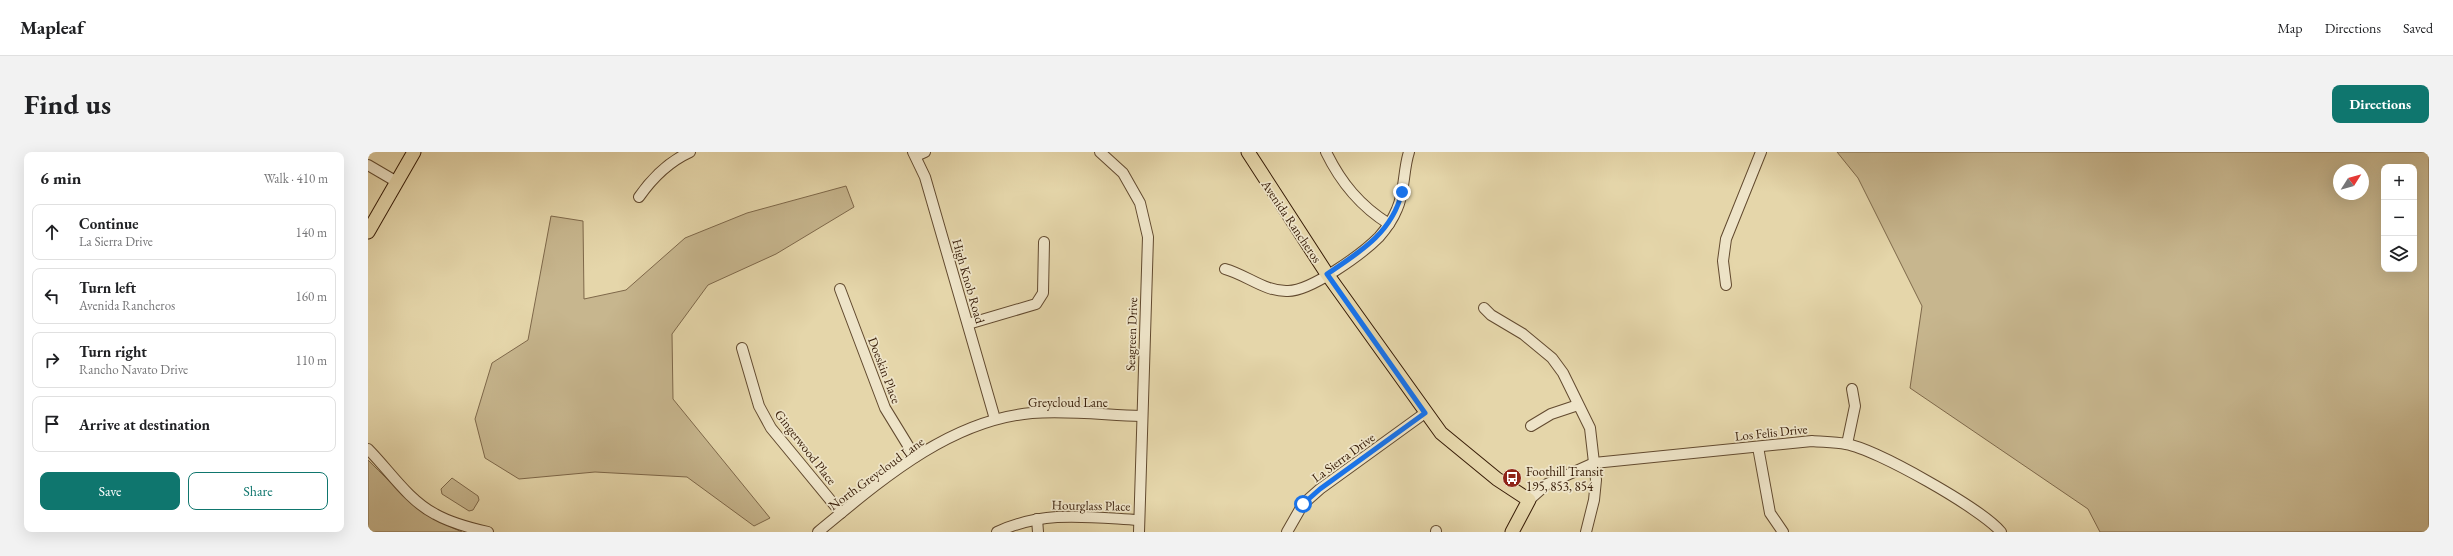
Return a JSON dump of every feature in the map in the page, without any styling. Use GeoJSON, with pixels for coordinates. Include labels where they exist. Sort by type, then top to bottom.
{"type":"FeatureCollection","features":[{"type":"Feature","properties":{"kind":"main road"},"geometry":{"type":"LineString","coordinates":[[368,232],[414,152]]}},
{"type":"Feature","properties":{"kind":"main road","name":"Avenida Rancheros"},"geometry":{"type":"LineString","coordinates":[[1248,152],[1327,274],[1425,413],[1441,433],[1464,455],[1529,500]]}},
{"type":"Feature","properties":{"kind":"main road"},"geometry":{"type":"LineString","coordinates":[[1512,532],[1529,500]]}},
{"type":"Feature","properties":{"kind":"street"},"geometry":{"type":"LineString","coordinates":[[639,197],[650,181],[674,159],[690,152]]}},
{"type":"Feature","properties":{"kind":"street","name":"Seagreen Drive"},"geometry":{"type":"LineString","coordinates":[[1100,152],[1123,173],[1140,203],[1148,237],[1141,416],[1138,520],[1139,532]]}},
{"type":"Feature","properties":{"kind":"street"},"geometry":{"type":"LineString","coordinates":[[1326,152],[1341,179],[1362,205],[1389,224]]}},
{"type":"Feature","properties":{"kind":"street"},"geometry":{"type":"LineString","coordinates":[[1225,269],[1248,277],[1262,286],[1289,291],[1316,283],[1379,237],[1389,224],[1398,208],[1409,152]]}},
{"type":"Feature","properties":{"kind":"street"},"geometry":{"type":"LineString","coordinates":[[1726,285],[1723,261],[1726,239],[1761,152]]}},
{"type":"Feature","properties":{"kind":"street","name":"High Knob Road"},"geometry":{"type":"LineString","coordinates":[[918,153],[995,419]]}},
{"type":"Feature","properties":{"kind":"street"},"geometry":{"type":"LineString","coordinates":[[368,165],[397,182]]}},
{"type":"Feature","properties":{"kind":"street"},"geometry":{"type":"LineString","coordinates":[[968,324],[1036,304],[1043,293],[1044,242]]}},
{"type":"Feature","properties":{"kind":"street","name":"Doeskin Place"},"geometry":{"type":"LineString","coordinates":[[840,289],[885,408],[915,457]]}},
{"type":"Feature","properties":{"kind":"street"},"geometry":{"type":"LineString","coordinates":[[1484,308],[1491,315],[1523,334],[1552,358],[1564,373],[1590,428],[1594,463],[1594,500],[1586,532]]}},
{"type":"Feature","properties":{"kind":"street","name":"Gingerwood Place"},"geometry":{"type":"LineString","coordinates":[[742,348],[759,406],[771,428],[841,513]]}},
{"type":"Feature","properties":{"kind":"street"},"geometry":{"type":"LineString","coordinates":[[1847,444],[1854,406],[1852,389]]}},
{"type":"Feature","properties":{"kind":"street"},"geometry":{"type":"LineString","coordinates":[[1531,426],[1551,414],[1578,405]]}},
{"type":"Feature","properties":{"kind":"street","name":"Greycloud Lane"},"geometry":{"type":"LineString","coordinates":[[995,419],[1032,412],[1141,416]]}},
{"type":"Feature","properties":{"kind":"street","name":"La Sierra Drive"},"geometry":{"type":"LineString","coordinates":[[1287,532],[1303,504],[1320,489],[1425,413]]}},
{"type":"Feature","properties":{"kind":"street","name":"North Greycloud Lane"},"geometry":{"type":"LineString","coordinates":[[818,532],[915,457],[962,431],[995,419]]}},
{"type":"Feature","properties":{"kind":"street","name":"Los Felis Drive"},"geometry":{"type":"LineString","coordinates":[[1529,500],[1547,484],[1594,463],[1812,441],[1847,444],[1894,462],[1975,511],[2001,532]]}},
{"type":"Feature","properties":{"kind":"street"},"geometry":{"type":"LineString","coordinates":[[1758,446],[1770,513],[1783,532]]}},
{"type":"Feature","properties":{"kind":"street"},"geometry":{"type":"LineString","coordinates":[[368,449],[408,493],[434,514],[471,529],[488,532]]}},
{"type":"Feature","properties":{"kind":"street","name":"Hourglass Place"},"geometry":{"type":"LineString","coordinates":[[997,532],[1037,518],[1056,516],[1138,520]]}},
{"type":"Feature","properties":{"kind":"street"},"geometry":{"type":"LineString","coordinates":[[1037,518],[1038,532]]}},
{"type":"Feature","properties":{"kind":"shaded area"},"geometry":{"type":"Polygon","coordinates":[[[1837,152],[2429,152],[2429,532],[2100,532],[2088,509],[1910,388],[1922,306],[1858,178],[1837,152]]]}},
{"type":"Feature","properties":{"kind":"shaded area"},"geometry":{"type":"Polygon","coordinates":[[[846,186],[854,207],[776,254],[708,285],[672,334],[673,399],[770,518],[754,526],[687,477],[595,472],[519,479],[485,458],[475,419],[492,363],[528,340],[551,216],[583,221],[584,299],[626,290],[685,238],[747,213],[846,186]]]}},
{"type":"Feature","properties":{"kind":"shaded area"},"geometry":{"type":"Polygon","coordinates":[[[368,460],[411,501],[448,526],[462,532],[368,532],[368,460]]]}},
{"type":"Feature","properties":{"kind":"shaded area"},"geometry":{"type":"Polygon","coordinates":[[[452,478],[478,496],[479,500],[473,510],[469,511],[442,494],[441,489],[452,478]]]}},
{"type":"Feature","properties":{"kind":"place","name":"Foothill Transit 195, 853, 854"},"geometry":{"type":"Point","coordinates":[1512,478]}},
{"type":"Feature","properties":{"kind":"route"},"geometry":{"type":"LineString","coordinates":[[1303,504],[1320,489],[1425,413],[1327,274],[1379,237],[1389,224],[1398,208],[1402,192]]}}]}
